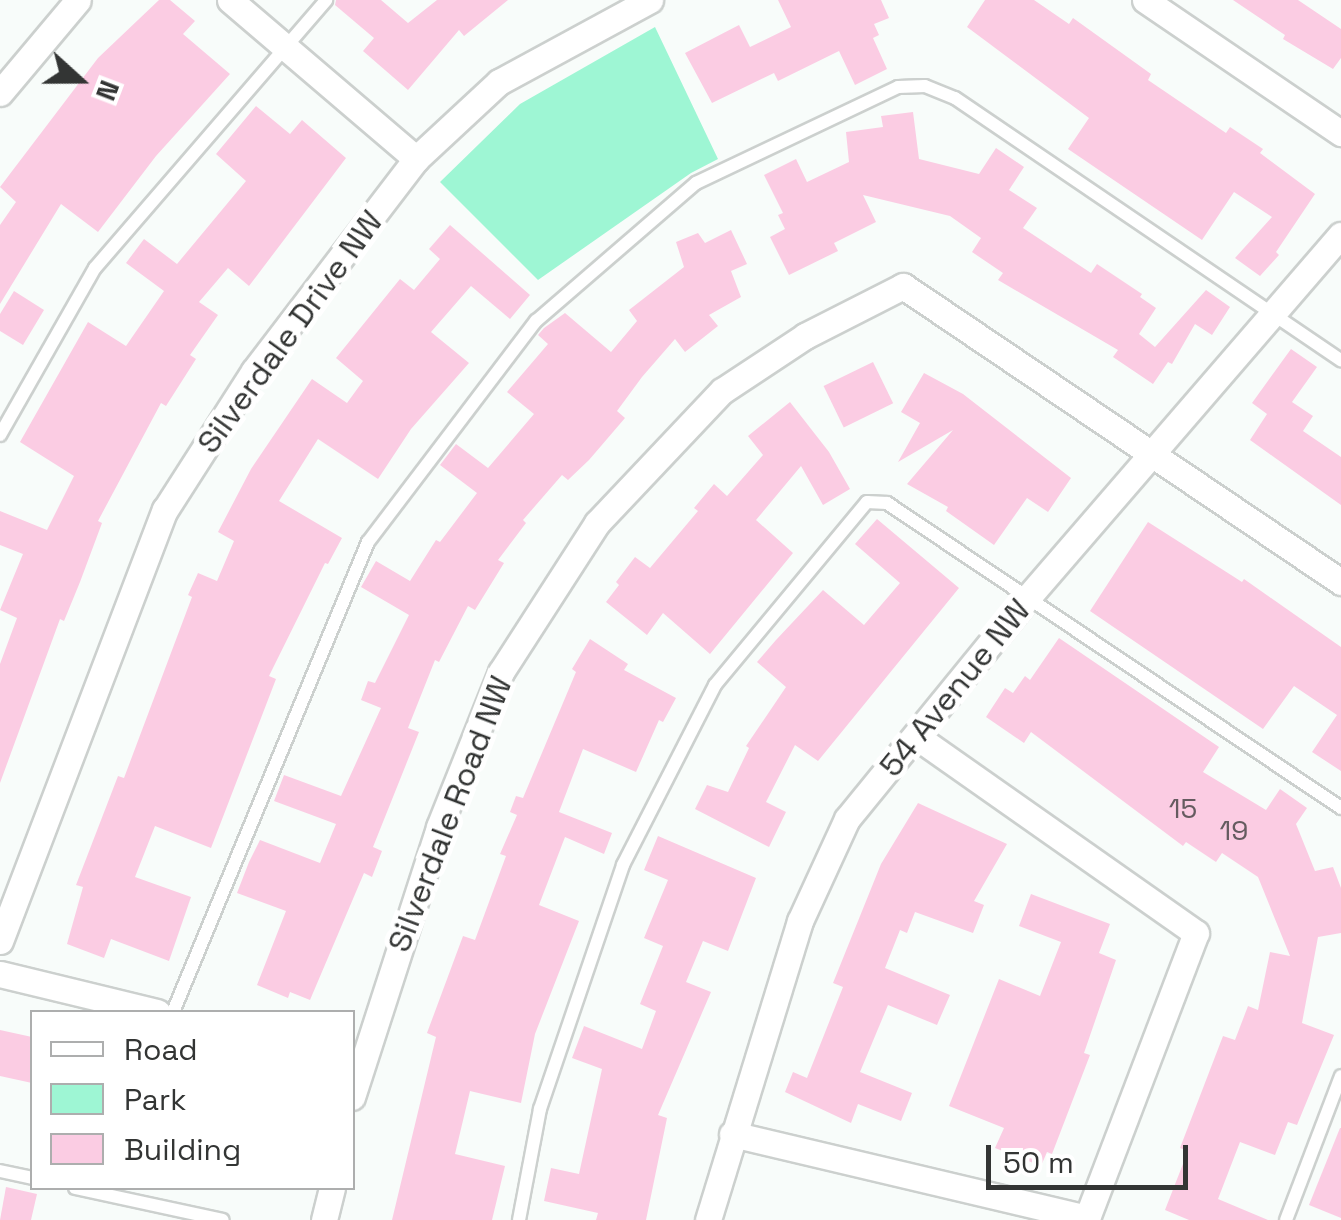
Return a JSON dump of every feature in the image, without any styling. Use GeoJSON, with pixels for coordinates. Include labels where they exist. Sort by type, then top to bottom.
{"type":"FeatureCollection","features":[{"type":"Feature","properties":{"kind":"street"},"geometry":{"type":"LineString","coordinates":[[0,92],[78,0]]}},
{"type":"Feature","properties":{"kind":"street"},"geometry":{"type":"LineString","coordinates":[[230,0],[416,159]]}},
{"type":"Feature","properties":{"kind":"street","name":"Silverdale Drive NW"},"geometry":{"type":"LineString","coordinates":[[0,941],[166,510],[254,371],[416,159],[499,82],[650,0]]}},
{"type":"Feature","properties":{"kind":"street"},"geometry":{"type":"LineString","coordinates":[[1145,0],[1341,133]]}},
{"type":"Feature","properties":{"kind":"street","name":"54 Avenue NW"},"geometry":{"type":"LineString","coordinates":[[708,1220],[800,921],[847,818],[1029,596],[1341,236]]}},
{"type":"Feature","properties":{"kind":"street","name":"Silverdale Road NW"},"geometry":{"type":"LineString","coordinates":[[357,1058],[439,826],[501,672],[597,523],[722,390],[805,336],[903,286],[1151,454]]}},
{"type":"Feature","properties":{"kind":"street"},"geometry":{"type":"LineString","coordinates":[[1151,454],[1341,582]]}},
{"type":"Feature","properties":{"kind":"street"},"geometry":{"type":"LineString","coordinates":[[732,1134],[1086,1218],[1196,933],[916,736]]}},
{"type":"Feature","properties":{"kind":"street"},"geometry":{"type":"LineString","coordinates":[[0,974],[149,1010]]}},
{"type":"Feature","properties":{"kind":"street"},"geometry":{"type":"LineString","coordinates":[[324,1220],[332,1190]]}},
{"type":"Feature","properties":{"kind":"lane"},"geometry":{"type":"LineString","coordinates":[[0,435],[95,268],[326,0]]}},
{"type":"Feature","properties":{"kind":"lane"},"geometry":{"type":"LineString","coordinates":[[174,1010],[368,542],[536,321],[696,183],[898,88],[925,86],[955,98],[1341,360]]}},
{"type":"Feature","properties":{"kind":"lane"},"geometry":{"type":"LineString","coordinates":[[519,1220],[540,1109],[623,865],[715,686],[867,502],[888,502],[1341,808]]}},
{"type":"Feature","properties":{"kind":"lane"},"geometry":{"type":"LineString","coordinates":[[1286,1220],[1341,1076]]}},
{"type":"Feature","properties":{"kind":"lane"},"geometry":{"type":"LineString","coordinates":[[0,1171],[30,1178]]}},
{"type":"Feature","properties":{"kind":"lane"},"geometry":{"type":"LineString","coordinates":[[83,1190],[223,1220]]}},
{"type":"Feature","properties":{"kind":"green space"},"geometry":{"type":"Polygon","coordinates":[[[655,27],[718,159],[691,173],[538,280],[440,182],[520,104],[655,27]]]}},
{"type":"Feature","properties":{"kind":"building"},"geometry":{"type":"Polygon","coordinates":[[[159,0],[170,0],[195,21],[183,34],[230,74],[156,156],[98,232],[61,204],[0,304],[0,225],[16,202],[0,187],[98,58],[159,0]]]}},
{"type":"Feature","properties":{"kind":"building"},"geometry":{"type":"Polygon","coordinates":[[[336,0],[381,0],[408,23],[437,0],[508,0],[464,36],[459,30],[408,90],[363,51],[374,38],[335,5],[336,0]]]}},
{"type":"Feature","properties":{"kind":"building"},"geometry":{"type":"Polygon","coordinates":[[[778,0],[881,0],[889,18],[874,24],[879,35],[873,38],[887,69],[855,85],[839,51],[778,81],[774,73],[712,103],[685,53],[739,25],[750,47],[791,27],[778,0]]]}},
{"type":"Feature","properties":{"kind":"building"},"geometry":{"type":"Polygon","coordinates":[[[985,0],[1034,0],[1069,24],[1073,18],[1151,74],[1148,80],[1226,133],[1230,127],[1263,149],[1260,153],[1315,194],[1276,252],[1279,255],[1260,276],[1235,258],[1272,217],[1234,192],[1202,240],[1068,149],[1089,118],[967,27],[985,0]]]}},
{"type":"Feature","properties":{"kind":"building"},"geometry":{"type":"Polygon","coordinates":[[[1233,0],[1298,0],[1341,29],[1341,58],[1333,69],[1283,39],[1285,35],[1233,0]]]}},
{"type":"Feature","properties":{"kind":"building"},"geometry":{"type":"Polygon","coordinates":[[[256,106],[290,134],[302,120],[346,158],[249,286],[228,268],[199,302],[218,315],[190,355],[196,359],[166,406],[161,403],[98,521],[102,523],[80,582],[64,621],[60,619],[0,783],[0,664],[17,618],[0,610],[23,554],[0,545],[0,511],[47,530],[74,476],[20,442],[88,322],[126,346],[164,291],[126,263],[144,239],[177,264],[246,181],[216,154],[256,106]]]}},
{"type":"Feature","properties":{"kind":"building"},"geometry":{"type":"Polygon","coordinates":[[[913,112],[919,159],[979,174],[996,148],[1024,167],[1009,190],[1037,208],[1023,228],[1091,273],[1097,264],[1142,294],[1140,297],[1156,308],[1139,334],[1155,347],[1206,290],[1230,307],[1212,335],[1195,324],[1172,364],[1168,362],[1153,384],[1113,357],[1118,350],[998,280],[1003,273],[972,252],[981,238],[950,216],[863,195],[876,222],[834,243],[838,251],[789,275],[770,237],[785,229],[778,215],[783,213],[764,175],[796,159],[807,182],[849,162],[846,132],[883,127],[881,116],[913,112]]]}},
{"type":"Feature","properties":{"kind":"building"},"geometry":{"type":"Polygon","coordinates":[[[450,225],[530,295],[510,319],[471,286],[431,332],[469,363],[411,429],[378,479],[318,439],[279,501],[342,538],[328,564],[325,563],[269,676],[276,679],[211,848],[155,826],[135,877],[191,897],[169,961],[111,939],[104,958],[67,944],[83,887],[76,885],[118,776],[124,778],[192,597],[188,595],[198,573],[217,581],[234,541],[218,532],[251,469],[312,379],[347,403],[363,381],[336,358],[400,279],[414,290],[440,259],[429,249],[450,225]]]}},
{"type":"Feature","properties":{"kind":"building"},"geometry":{"type":"Polygon","coordinates":[[[731,230],[747,264],[731,271],[741,297],[709,315],[718,326],[685,352],[675,339],[642,377],[617,411],[625,418],[568,480],[562,475],[523,520],[526,523],[498,560],[504,563],[475,610],[468,606],[439,662],[435,660],[408,728],[419,732],[373,847],[382,851],[372,877],[364,873],[310,1000],[290,992],[288,998],[257,985],[286,911],[237,893],[249,862],[260,840],[320,863],[336,824],[274,801],[284,775],[341,796],[381,708],[361,700],[368,681],[375,683],[409,615],[361,587],[376,561],[410,581],[436,540],[440,542],[477,493],[440,465],[456,444],[488,468],[534,414],[507,392],[548,344],[538,335],[544,328],[565,313],[611,352],[637,321],[629,310],[684,267],[676,242],[698,233],[705,243],[731,230]]]}},
{"type":"Feature","properties":{"kind":"building"},"geometry":{"type":"Polygon","coordinates":[[[14,291],[44,310],[23,345],[0,331],[0,314],[14,291]]]}},
{"type":"Feature","properties":{"kind":"building"},"geometry":{"type":"Polygon","coordinates":[[[1291,349],[1317,367],[1292,402],[1313,416],[1303,431],[1341,457],[1341,505],[1250,440],[1267,414],[1252,403],[1291,349]]]}},
{"type":"Feature","properties":{"kind":"building"},"geometry":{"type":"Polygon","coordinates":[[[873,362],[893,403],[844,427],[824,386],[873,362]]]}},
{"type":"Feature","properties":{"kind":"building"},"geometry":{"type":"Polygon","coordinates":[[[924,373],[963,394],[1071,478],[1048,512],[1027,498],[994,545],[946,511],[948,507],[907,484],[953,430],[898,462],[920,423],[901,412],[924,373]]]}},
{"type":"Feature","properties":{"kind":"building"},"geometry":{"type":"Polygon","coordinates":[[[790,402],[829,452],[850,489],[823,505],[801,466],[756,520],[793,553],[710,654],[663,613],[647,635],[606,602],[619,585],[616,582],[635,557],[650,568],[698,511],[694,508],[714,484],[727,496],[763,455],[748,436],[790,402]]]}},
{"type":"Feature","properties":{"kind":"building"},"geometry":{"type":"Polygon","coordinates":[[[877,519],[959,588],[818,761],[795,745],[766,802],[786,812],[769,847],[695,809],[707,785],[728,792],[749,748],[746,746],[786,687],[757,662],[776,640],[823,590],[864,625],[900,583],[855,544],[877,519]]]}},
{"type":"Feature","properties":{"kind":"building"},"geometry":{"type":"Polygon","coordinates":[[[1148,522],[1242,582],[1244,579],[1341,647],[1341,771],[1312,752],[1337,715],[1294,686],[1263,729],[1090,611],[1148,522]]]}},
{"type":"Feature","properties":{"kind":"building"},"geometry":{"type":"Polygon","coordinates":[[[1059,638],[1219,747],[1203,772],[1266,810],[1280,789],[1307,808],[1296,824],[1315,871],[1333,867],[1341,888],[1341,933],[1318,937],[1302,1023],[1334,1035],[1297,1125],[1288,1122],[1275,1155],[1240,1142],[1218,1199],[1268,1220],[1189,1220],[1165,1210],[1188,1151],[1180,1148],[1223,1036],[1235,1040],[1248,1006],[1258,1010],[1270,952],[1290,956],[1258,877],[1222,853],[1216,862],[1186,842],[1183,846],[1031,732],[1024,743],[986,717],[1005,688],[1013,693],[1025,676],[1030,680],[1059,638]]]}},
{"type":"Feature","properties":{"kind":"building"},"geometry":{"type":"Polygon","coordinates":[[[590,639],[628,664],[624,670],[676,698],[663,722],[659,720],[636,772],[583,749],[559,812],[612,833],[604,854],[565,837],[539,905],[579,921],[535,1034],[521,1103],[470,1091],[455,1154],[505,1166],[492,1220],[392,1220],[436,1037],[427,1033],[463,936],[475,940],[506,856],[500,854],[517,815],[510,812],[516,796],[523,798],[576,672],[572,669],[590,639]]]}},
{"type":"Feature","properties":{"kind":"building"},"geometry":{"type":"Polygon","coordinates":[[[918,803],[1007,844],[974,901],[984,905],[973,933],[915,912],[907,933],[900,930],[885,968],[950,995],[937,1025],[888,1005],[860,1072],[912,1093],[901,1121],[858,1104],[851,1123],[785,1092],[793,1072],[807,1078],[843,987],[833,983],[881,864],[918,803]]]}},
{"type":"Feature","properties":{"kind":"building"},"geometry":{"type":"Polygon","coordinates":[[[658,836],[756,878],[728,951],[703,941],[686,982],[711,992],[658,1115],[667,1118],[646,1220],[596,1220],[598,1213],[544,1201],[551,1168],[579,1174],[602,1069],[572,1058],[584,1026],[642,1049],[656,1011],[640,1004],[663,946],[644,938],[668,880],[644,870],[658,836]]]}},
{"type":"Feature","properties":{"kind":"building"},"geometry":{"type":"Polygon","coordinates":[[[1031,894],[1110,924],[1099,953],[1116,960],[1084,1053],[1090,1055],[1052,1154],[1047,1152],[1041,1166],[995,1148],[1004,1128],[949,1106],[999,979],[1040,996],[1061,942],[1019,926],[1031,894]]]}},
{"type":"Feature","properties":{"kind":"building"},"geometry":{"type":"Polygon","coordinates":[[[0,1030],[30,1037],[30,1083],[0,1076],[0,1030]]]}},
{"type":"Feature","properties":{"kind":"building"},"geometry":{"type":"Polygon","coordinates":[[[1341,1128],[1341,1218],[1309,1205],[1341,1128]]]}},
{"type":"Feature","properties":{"kind":"building"},"geometry":{"type":"Polygon","coordinates":[[[6,1187],[37,1194],[31,1220],[0,1220],[6,1187]]]}}]}
